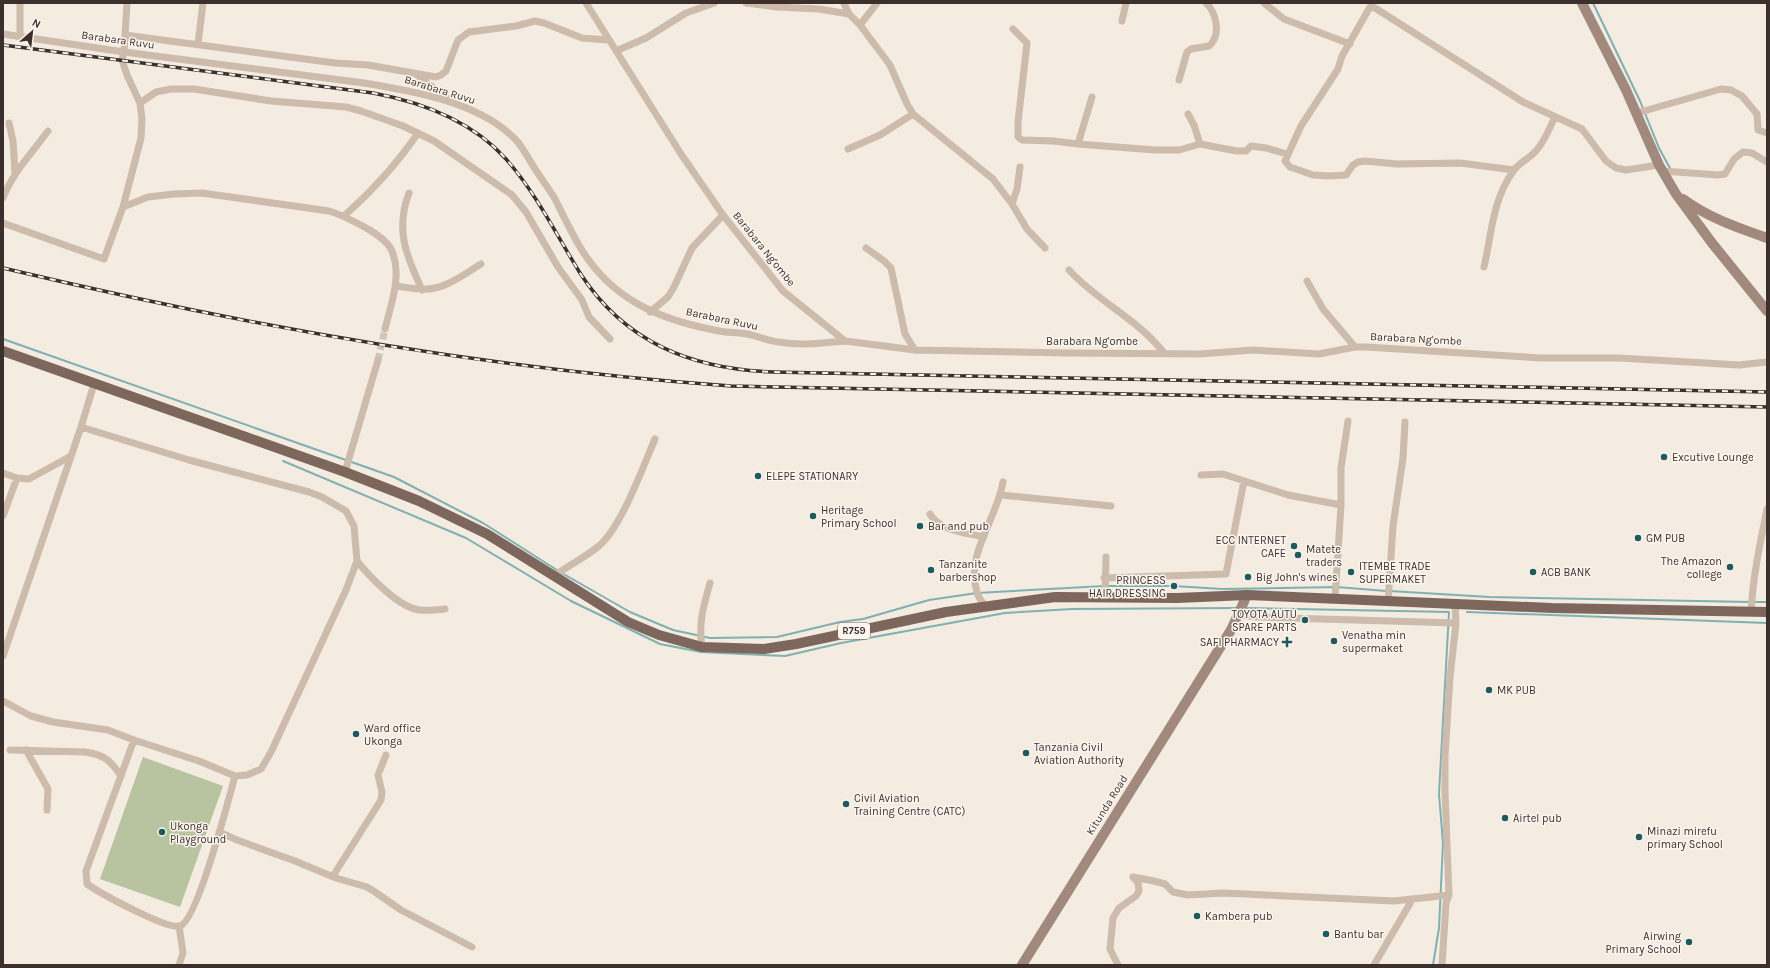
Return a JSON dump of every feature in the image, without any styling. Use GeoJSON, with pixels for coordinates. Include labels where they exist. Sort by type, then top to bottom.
{"type":"FeatureCollection","features":[{"type":"Feature","properties":{"kind":"main road","name":"R759"},"geometry":{"type":"LineString","coordinates":[[3,351],[345,472],[452,516],[488,534],[628,622],[659,635],[702,646],[764,649],[796,644],[946,612],[1056,597],[1177,598],[1247,595],[1455,605],[1619,610],[1767,612]]}},
{"type":"Feature","properties":{"kind":"street"},"geometry":{"type":"LineString","coordinates":[[20,3],[20,37]]}},
{"type":"Feature","properties":{"kind":"street"},"geometry":{"type":"LineString","coordinates":[[3,222],[104,259],[123,207],[141,138],[142,119],[140,104],[122,60],[124,52],[127,3]]}},
{"type":"Feature","properties":{"kind":"street"},"geometry":{"type":"LineString","coordinates":[[198,44],[203,3]]}},
{"type":"Feature","properties":{"kind":"street","name":"Barabara Ng'ombe"},"geometry":{"type":"LineString","coordinates":[[586,3],[608,40],[723,215],[783,291],[845,341],[916,350],[1199,354],[1253,350],[1319,354],[1355,347],[1540,358],[1620,358],[1740,365],[1767,362]]}},
{"type":"Feature","properties":{"kind":"street"},"geometry":{"type":"LineString","coordinates":[[616,51],[646,38],[686,13],[714,3]]}},
{"type":"Feature","properties":{"kind":"street"},"geometry":{"type":"LineString","coordinates":[[746,3],[777,8],[819,9],[849,14]]}},
{"type":"Feature","properties":{"kind":"street"},"geometry":{"type":"LineString","coordinates":[[844,3],[849,14],[860,25],[890,65],[913,114],[987,174],[1012,204],[1027,229],[1045,248]]}},
{"type":"Feature","properties":{"kind":"street"},"geometry":{"type":"LineString","coordinates":[[860,25],[877,3]]}},
{"type":"Feature","properties":{"kind":"street"},"geometry":{"type":"LineString","coordinates":[[1122,21],[1126,3]]}},
{"type":"Feature","properties":{"kind":"street"},"geometry":{"type":"LineString","coordinates":[[1179,80],[1187,52],[1191,49],[1210,46],[1214,40],[1216,20],[1214,12],[1206,3]]}},
{"type":"Feature","properties":{"kind":"street"},"geometry":{"type":"LineString","coordinates":[[1264,3],[1284,19],[1350,44]]}},
{"type":"Feature","properties":{"kind":"street"},"geometry":{"type":"LineString","coordinates":[[1582,3],[1637,113],[1661,168],[1676,194],[1707,237],[1767,311]]}},
{"type":"Feature","properties":{"kind":"street"},"geometry":{"type":"LineString","coordinates":[[1514,170],[1460,163],[1397,164],[1365,161],[1358,162],[1353,165],[1346,175],[1329,176],[1313,175],[1290,168],[1286,164],[1287,154],[1301,126],[1338,69],[1342,56],[1370,7],[1375,8],[1490,82],[1524,102],[1582,129],[1606,161],[1616,168],[1626,170],[1661,168],[1725,174],[1734,159],[1743,152],[1752,153],[1767,162]]}},
{"type":"Feature","properties":{"kind":"street"},"geometry":{"type":"LineString","coordinates":[[125,35],[336,63],[368,65],[436,77],[444,73],[458,40],[469,32],[516,26],[536,21],[544,22],[582,38],[608,40]]}},
{"type":"Feature","properties":{"kind":"street"},"geometry":{"type":"LineString","coordinates":[[1013,29],[1027,43],[1018,122],[1018,137],[1022,140],[1179,150],[1200,144],[1237,151],[1246,151],[1251,146],[1266,148],[1287,154]]}},
{"type":"Feature","properties":{"kind":"street","name":"Barabara Ruvu"},"geometry":{"type":"LineString","coordinates":[[3,34],[124,52],[364,83],[400,89],[456,105],[484,116],[516,139],[554,198],[580,247],[593,266],[622,294],[650,312],[706,329],[747,334],[779,342],[806,344],[845,341]]}},
{"type":"Feature","properties":{"kind":"street"},"geometry":{"type":"LineString","coordinates":[[415,74],[456,105]]}},
{"type":"Feature","properties":{"kind":"street"},"geometry":{"type":"LineString","coordinates":[[140,104],[161,90],[194,89],[271,101],[346,108],[360,111],[418,133],[434,141],[512,195],[526,212],[558,267],[582,300],[589,317],[610,339]]}},
{"type":"Feature","properties":{"kind":"street"},"geometry":{"type":"LineString","coordinates":[[1637,113],[1722,89],[1731,90],[1742,96],[1752,106],[1758,118],[1758,130],[1767,133]]}},
{"type":"Feature","properties":{"kind":"street"},"geometry":{"type":"LineString","coordinates":[[1078,144],[1092,96]]}},
{"type":"Feature","properties":{"kind":"street"},"geometry":{"type":"LineString","coordinates":[[848,149],[880,135],[913,114]]}},
{"type":"Feature","properties":{"kind":"street"},"geometry":{"type":"LineString","coordinates":[[1188,114],[1194,125],[1200,144]]}},
{"type":"Feature","properties":{"kind":"street"},"geometry":{"type":"LineString","coordinates":[[1484,267],[1497,201],[1514,170],[1534,152],[1544,139],[1555,117]]}},
{"type":"Feature","properties":{"kind":"street"},"geometry":{"type":"LineString","coordinates":[[9,123],[13,141],[15,173]]}},
{"type":"Feature","properties":{"kind":"street"},"geometry":{"type":"LineString","coordinates":[[3,198],[15,173],[48,131]]}},
{"type":"Feature","properties":{"kind":"street"},"geometry":{"type":"LineString","coordinates":[[344,216],[362,200],[395,164],[418,133]]}},
{"type":"Feature","properties":{"kind":"street"},"geometry":{"type":"LineString","coordinates":[[1012,204],[1017,189],[1020,167]]}},
{"type":"Feature","properties":{"kind":"street"},"geometry":{"type":"LineString","coordinates":[[123,207],[148,197],[202,193],[329,211],[344,216],[380,237],[390,248],[396,263],[396,286],[385,329]]}},
{"type":"Feature","properties":{"kind":"street"},"geometry":{"type":"LineString","coordinates":[[409,193],[403,208],[402,230],[405,247],[422,290]]}},
{"type":"Feature","properties":{"kind":"street"},"geometry":{"type":"LineString","coordinates":[[1676,194],[1697,210],[1717,220],[1767,238]]}},
{"type":"Feature","properties":{"kind":"street"},"geometry":{"type":"LineString","coordinates":[[650,312],[668,297],[692,248],[723,215]]}},
{"type":"Feature","properties":{"kind":"street"},"geometry":{"type":"LineString","coordinates":[[866,248],[891,268],[905,334],[916,350]]}},
{"type":"Feature","properties":{"kind":"street"},"geometry":{"type":"LineString","coordinates":[[396,286],[422,290],[441,287],[463,276],[481,264]]}},
{"type":"Feature","properties":{"kind":"street"},"geometry":{"type":"LineString","coordinates":[[1069,270],[1106,302],[1141,327],[1154,339],[1164,353]]}},
{"type":"Feature","properties":{"kind":"street"},"geometry":{"type":"LineString","coordinates":[[1307,281],[1323,309],[1355,347]]}},
{"type":"Feature","properties":{"kind":"street"},"geometry":{"type":"LineString","coordinates":[[345,472],[378,360]]}},
{"type":"Feature","properties":{"kind":"street"},"geometry":{"type":"LineString","coordinates":[[3,656],[81,427],[94,384]]}},
{"type":"Feature","properties":{"kind":"street"},"geometry":{"type":"LineString","coordinates":[[1336,599],[1341,505],[1341,468],[1348,421]]}},
{"type":"Feature","properties":{"kind":"street"},"geometry":{"type":"LineString","coordinates":[[1388,602],[1393,526],[1403,458],[1405,422]]}},
{"type":"Feature","properties":{"kind":"street"},"geometry":{"type":"LineString","coordinates":[[3,701],[31,716],[53,722],[108,730],[199,761],[235,776],[247,775],[261,769],[271,752],[346,590],[357,561],[354,526],[346,511],[322,497],[309,492],[189,460],[81,427]]}},
{"type":"Feature","properties":{"kind":"street"},"geometry":{"type":"LineString","coordinates":[[554,576],[596,548],[610,535],[631,494],[655,439]]}},
{"type":"Feature","properties":{"kind":"street"},"geometry":{"type":"LineString","coordinates":[[3,473],[17,478],[29,479],[71,456]]}},
{"type":"Feature","properties":{"kind":"street"},"geometry":{"type":"LineString","coordinates":[[1201,475],[1223,474],[1288,495],[1341,505]]}},
{"type":"Feature","properties":{"kind":"street"},"geometry":{"type":"LineString","coordinates":[[3,516],[17,478]]}},
{"type":"Feature","properties":{"kind":"street"},"geometry":{"type":"LineString","coordinates":[[1104,578],[1226,574],[1244,481]]}},
{"type":"Feature","properties":{"kind":"street"},"geometry":{"type":"LineString","coordinates":[[985,606],[977,593],[974,568],[977,554],[1001,495],[1003,482]]}},
{"type":"Feature","properties":{"kind":"street"},"geometry":{"type":"LineString","coordinates":[[1001,495],[1111,506]]}},
{"type":"Feature","properties":{"kind":"street"},"geometry":{"type":"LineString","coordinates":[[1751,612],[1756,562],[1767,512]]}},
{"type":"Feature","properties":{"kind":"street"},"geometry":{"type":"LineString","coordinates":[[930,514],[935,521],[943,526],[984,537]]}},
{"type":"Feature","properties":{"kind":"street"},"geometry":{"type":"LineString","coordinates":[[1105,597],[1104,578],[1106,557]]}},
{"type":"Feature","properties":{"kind":"street"},"geometry":{"type":"LineString","coordinates":[[357,561],[373,581],[407,606],[420,610],[445,609]]}},
{"type":"Feature","properties":{"kind":"street"},"geometry":{"type":"LineString","coordinates":[[702,646],[700,636],[702,610],[710,583]]}},
{"type":"Feature","properties":{"kind":"street","name":"Kitunda Road"},"geometry":{"type":"LineString","coordinates":[[1022,965],[1231,630],[1247,595]]}},
{"type":"Feature","properties":{"kind":"street"},"geometry":{"type":"LineString","coordinates":[[1442,965],[1446,903],[1449,895],[1445,817],[1445,763],[1450,677],[1456,623],[1455,605]]}},
{"type":"Feature","properties":{"kind":"street"},"geometry":{"type":"LineString","coordinates":[[1238,615],[1256,617],[1456,623]]}},
{"type":"Feature","properties":{"kind":"street"},"geometry":{"type":"LineString","coordinates":[[134,740],[86,871],[87,884],[98,892],[162,923],[174,927],[183,925],[189,916],[199,895],[235,776]]}},
{"type":"Feature","properties":{"kind":"street"},"geometry":{"type":"LineString","coordinates":[[10,750],[95,753],[104,756],[112,763],[120,776]]}},
{"type":"Feature","properties":{"kind":"street"},"geometry":{"type":"LineString","coordinates":[[26,750],[48,789],[47,810]]}},
{"type":"Feature","properties":{"kind":"street"},"geometry":{"type":"LineString","coordinates":[[333,876],[381,800],[382,792],[378,775],[386,755]]}},
{"type":"Feature","properties":{"kind":"street"},"geometry":{"type":"LineString","coordinates":[[219,832],[375,892],[401,910],[472,947]]}},
{"type":"Feature","properties":{"kind":"street"},"geometry":{"type":"LineString","coordinates":[[1118,965],[1110,949],[1113,918],[1119,908],[1136,896],[1139,891],[1138,883],[1133,877],[1165,884],[1173,892],[1188,894],[1223,893],[1394,901],[1449,895]]}},
{"type":"Feature","properties":{"kind":"street"},"geometry":{"type":"LineString","coordinates":[[1374,965],[1412,900]]}},
{"type":"Feature","properties":{"kind":"street"},"geometry":{"type":"LineString","coordinates":[[179,926],[183,953],[179,965]]}},
{"type":"Feature","properties":{"kind":"green space","name":"Ukonga Playground"},"geometry":{"type":"Polygon","coordinates":[[[143,757],[223,786],[180,907],[100,879],[143,757]]]}},
{"type":"Feature","properties":{"kind":"waterway"},"geometry":{"type":"LineString","coordinates":[[1593,3],[1640,101],[1659,148],[1671,170]]}},
{"type":"Feature","properties":{"kind":"waterway"},"geometry":{"type":"LineString","coordinates":[[3,339],[394,477],[483,523],[560,572],[630,612],[673,630],[710,638],[777,637],[840,622],[863,619],[929,600],[977,593],[1105,586],[1174,586],[1222,589],[1337,587],[1386,591]]}},
{"type":"Feature","properties":{"kind":"waterway"},"geometry":{"type":"LineString","coordinates":[[283,461],[466,538],[571,601],[660,644],[701,652],[785,656],[841,643],[1005,613],[1072,609],[1238,608]]}},
{"type":"Feature","properties":{"kind":"waterway"},"geometry":{"type":"LineString","coordinates":[[1390,591],[1489,597],[1750,602]]}},
{"type":"Feature","properties":{"kind":"waterway"},"geometry":{"type":"LineString","coordinates":[[1754,602],[1767,602]]}},
{"type":"Feature","properties":{"kind":"waterway"},"geometry":{"type":"LineString","coordinates":[[1245,608],[1449,612],[1439,794],[1443,843],[1439,928],[1433,965]]}},
{"type":"Feature","properties":{"kind":"waterway"},"geometry":{"type":"LineString","coordinates":[[1467,612],[1767,623]]}},
{"type":"Feature","properties":{"kind":"tunnel"},"geometry":{"type":"LineString","coordinates":[[378,360],[385,329]]}},
{"type":"Feature","properties":{"kind":"railway"},"geometry":{"type":"LineString","coordinates":[[3,45],[373,93],[409,102],[445,115],[478,134],[506,159],[527,186],[580,273],[598,297],[618,318],[639,334],[663,348],[688,358],[715,365],[743,370],[773,372],[1767,392]]}},
{"type":"Feature","properties":{"kind":"railway"},"geometry":{"type":"LineString","coordinates":[[3,268],[183,308],[364,342],[547,368],[731,386],[1767,407]]}},
{"type":"Feature","properties":{"kind":"place","name":"Excutive Lounge"},"geometry":{"type":"Point","coordinates":[1664,457]}},
{"type":"Feature","properties":{"kind":"place","name":"ELEPE STATIONARY"},"geometry":{"type":"Point","coordinates":[758,476]}},
{"type":"Feature","properties":{"kind":"place","name":"Heritage Primary School"},"geometry":{"type":"Point","coordinates":[813,516]}},
{"type":"Feature","properties":{"kind":"place","name":"Bar and pub"},"geometry":{"type":"Point","coordinates":[920,526]}},
{"type":"Feature","properties":{"kind":"place","name":"GM PUB"},"geometry":{"type":"Point","coordinates":[1638,538]}},
{"type":"Feature","properties":{"kind":"place","name":"ECC INTERNET CAFE"},"geometry":{"type":"Point","coordinates":[1294,546]}},
{"type":"Feature","properties":{"kind":"place","name":"Matete traders"},"geometry":{"type":"Point","coordinates":[1298,555]}},
{"type":"Feature","properties":{"kind":"place","name":"The Amazon college"},"geometry":{"type":"Point","coordinates":[1730,567]}},
{"type":"Feature","properties":{"kind":"place","name":"Tanzanite barbershop"},"geometry":{"type":"Point","coordinates":[931,570]}},
{"type":"Feature","properties":{"kind":"place","name":"ITEMBE TRADE SUPERMAKET"},"geometry":{"type":"Point","coordinates":[1351,572]}},
{"type":"Feature","properties":{"kind":"place","name":"ACB BANK"},"geometry":{"type":"Point","coordinates":[1533,572]}},
{"type":"Feature","properties":{"kind":"place","name":"Big John's wines"},"geometry":{"type":"Point","coordinates":[1248,577]}},
{"type":"Feature","properties":{"kind":"place","name":"PRINCESS HAIR DRESSING"},"geometry":{"type":"Point","coordinates":[1174,586]}},
{"type":"Feature","properties":{"kind":"place","name":"TOYOTA AUTU SPARE PARTS"},"geometry":{"type":"Point","coordinates":[1305,620]}},
{"type":"Feature","properties":{"kind":"place","name":"Venatha min supermaket"},"geometry":{"type":"Point","coordinates":[1334,641]}},
{"type":"Feature","properties":{"kind":"place","name":"SAFI PHARMACY"},"geometry":{"type":"Point","coordinates":[1287,642]}},
{"type":"Feature","properties":{"kind":"place","name":"MK PUB"},"geometry":{"type":"Point","coordinates":[1489,690]}},
{"type":"Feature","properties":{"kind":"place","name":"Ward office Ukonga"},"geometry":{"type":"Point","coordinates":[356,734]}},
{"type":"Feature","properties":{"kind":"place","name":"Tanzania Civil Aviation Authority"},"geometry":{"type":"Point","coordinates":[1026,753]}},
{"type":"Feature","properties":{"kind":"place","name":"Civil Aviation Training Centre (CATC)"},"geometry":{"type":"Point","coordinates":[846,804]}},
{"type":"Feature","properties":{"kind":"place","name":"Airtel pub"},"geometry":{"type":"Point","coordinates":[1505,818]}},
{"type":"Feature","properties":{"kind":"place","name":"Ukonga Playground"},"geometry":{"type":"Point","coordinates":[162,832]}},
{"type":"Feature","properties":{"kind":"place","name":"Minazi mirefu primary School"},"geometry":{"type":"Point","coordinates":[1639,837]}},
{"type":"Feature","properties":{"kind":"place","name":"Kambera pub"},"geometry":{"type":"Point","coordinates":[1197,916]}},
{"type":"Feature","properties":{"kind":"place","name":"Bantu bar"},"geometry":{"type":"Point","coordinates":[1326,934]}},
{"type":"Feature","properties":{"kind":"place","name":"Airwing Primary School"},"geometry":{"type":"Point","coordinates":[1689,942]}}]}
